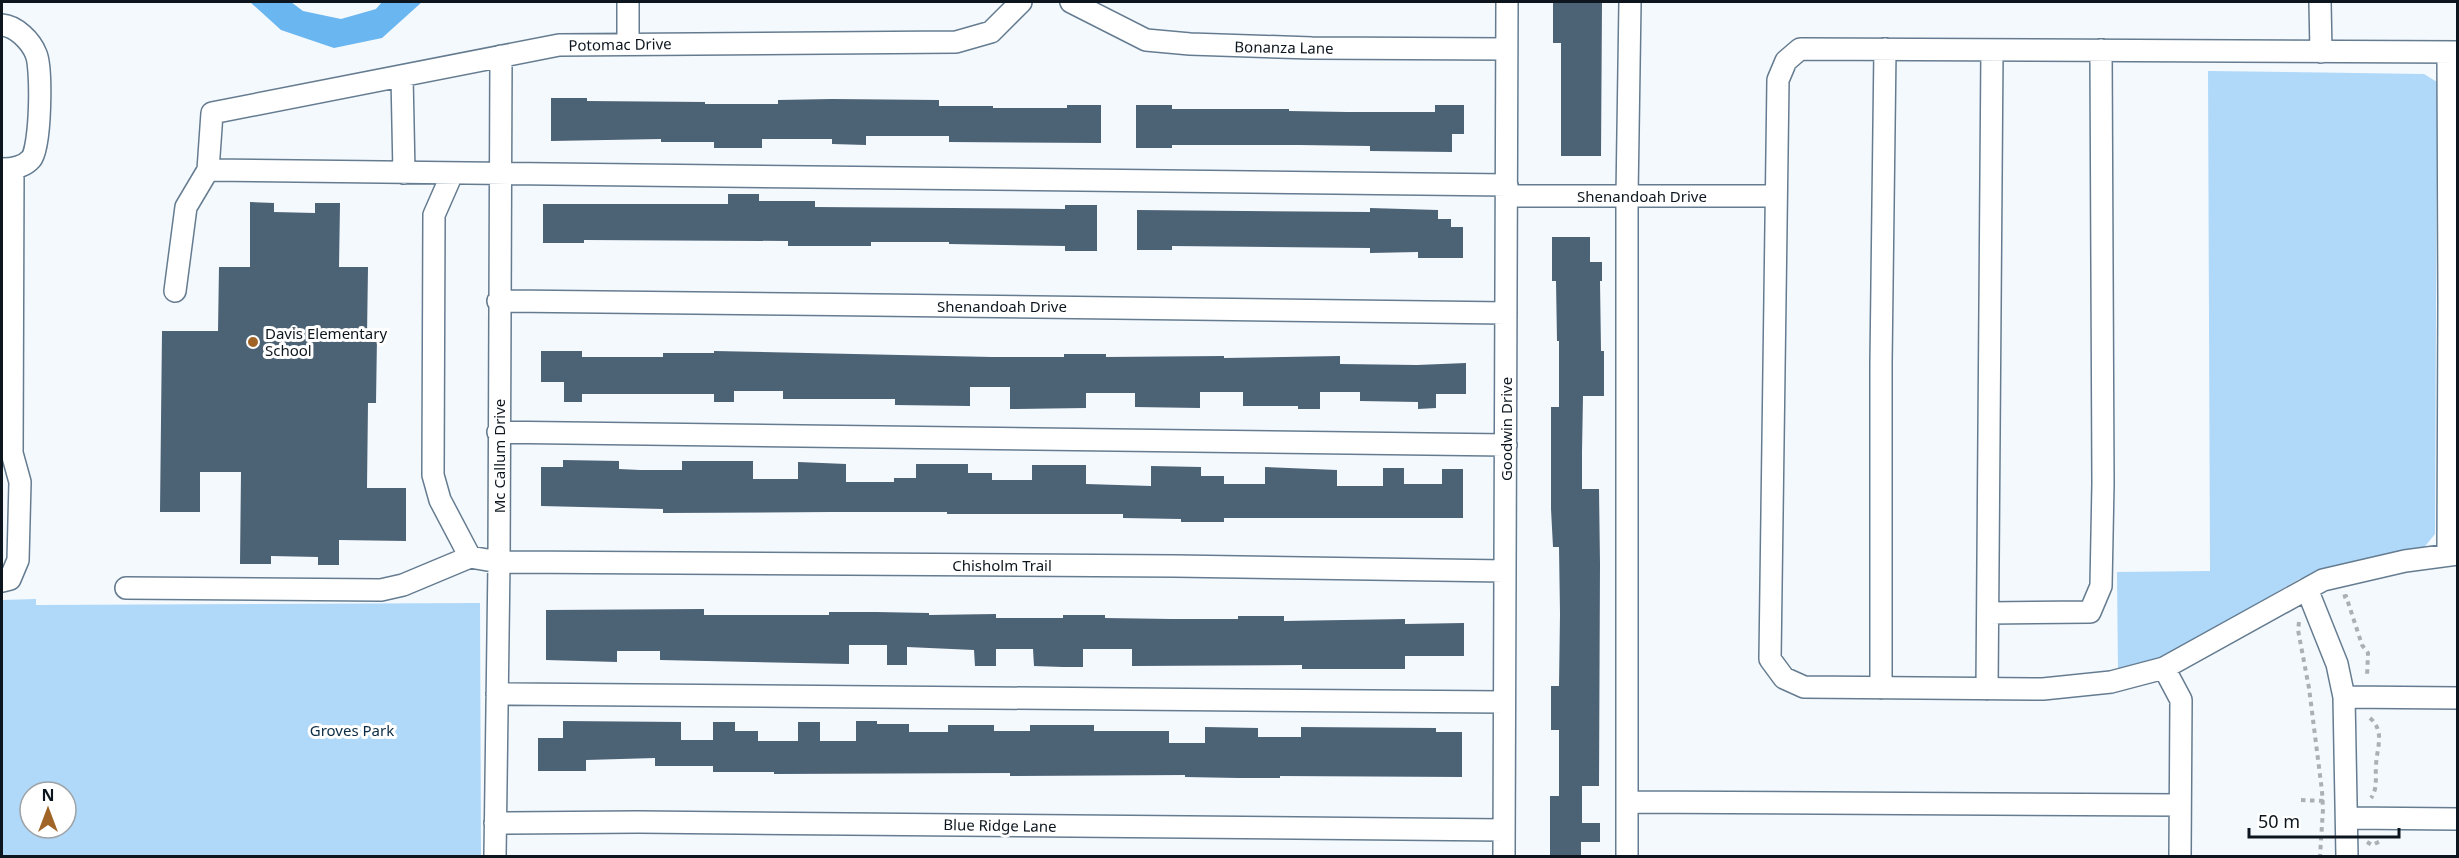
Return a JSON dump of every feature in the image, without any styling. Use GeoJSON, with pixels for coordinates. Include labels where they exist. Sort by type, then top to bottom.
{"type":"FeatureCollection","features":[{"type":"Feature","properties":{"kind":"street"},"geometry":{"type":"LineString","coordinates":[[628,2],[628,43]]}},
{"type":"Feature","properties":{"kind":"street","name":"Potomac Drive"},"geometry":{"type":"LineString","coordinates":[[208,170],[212,113],[559,45],[956,42],[991,32],[1021,2]]}},
{"type":"Feature","properties":{"kind":"street","name":"Bonanza Lane"},"geometry":{"type":"LineString","coordinates":[[1071,2],[1146,40],[1190,44],[1312,48],[1506,49]]}},
{"type":"Feature","properties":{"kind":"street","name":"Goodwin Drive"},"geometry":{"type":"LineString","coordinates":[[1504,856],[1507,2]]}},
{"type":"Feature","properties":{"kind":"street"},"geometry":{"type":"LineString","coordinates":[[1627,856],[1627,196],[1630,2]]}},
{"type":"Feature","properties":{"kind":"street"},"geometry":{"type":"LineString","coordinates":[[2320,2],[2321,52]]}},
{"type":"Feature","properties":{"kind":"street"},"geometry":{"type":"LineString","coordinates":[[2,26],[12,28],[24,36],[37,55],[40,128],[37,151],[30,161],[7,169],[7,453],[20,482],[18,560],[10,579],[2,582]]}},
{"type":"Feature","properties":{"kind":"street"},"geometry":{"type":"LineString","coordinates":[[1800,49],[2100,50],[2453,52],[2453,554],[2323,580],[2164,668],[2111,682],[2043,689],[1881,688],[1804,687],[1784,678],[1770,659],[1778,80],[1786,61],[1800,49]]}},
{"type":"Feature","properties":{"kind":"street"},"geometry":{"type":"LineString","coordinates":[[1881,688],[1881,363],[1886,49]]}},
{"type":"Feature","properties":{"kind":"street"},"geometry":{"type":"LineString","coordinates":[[1987,689],[1992,50]]}},
{"type":"Feature","properties":{"kind":"street"},"geometry":{"type":"LineString","coordinates":[[1988,613],[2090,612],[2100,586],[2103,484],[2100,50]]}},
{"type":"Feature","properties":{"kind":"street","name":"Mc Callum Drive"},"geometry":{"type":"LineString","coordinates":[[495,856],[501,56]]}},
{"type":"Feature","properties":{"kind":"street"},"geometry":{"type":"LineString","coordinates":[[402,76],[404,172]]}},
{"type":"Feature","properties":{"kind":"street"},"geometry":{"type":"LineString","coordinates":[[174,291],[186,207],[208,170]]}},
{"type":"Feature","properties":{"kind":"street","name":"Shenandoah Drive"},"geometry":{"type":"LineString","coordinates":[[208,170],[1507,191],[1627,196],[1776,196]]}},
{"type":"Feature","properties":{"kind":"street"},"geometry":{"type":"LineString","coordinates":[[126,588],[381,590],[403,585],[470,557],[440,500],[433,475],[434,215],[452,174]]}},
{"type":"Feature","properties":{"kind":"street","name":"Shenandoah Drive"},"geometry":{"type":"LineString","coordinates":[[498,301],[997,307],[1137,306],[1506,313]]}},
{"type":"Feature","properties":{"kind":"street"},"geometry":{"type":"LineString","coordinates":[[498,432],[1506,445]]}},
{"type":"Feature","properties":{"kind":"street","name":"Chisholm Trail"},"geometry":{"type":"LineString","coordinates":[[470,557],[499,562],[1175,566],[1505,571]]}},
{"type":"Feature","properties":{"kind":"street"},"geometry":{"type":"LineString","coordinates":[[2307,589],[2337,664],[2344,697],[2347,856]]}},
{"type":"Feature","properties":{"kind":"street"},"geometry":{"type":"LineString","coordinates":[[2164,668],[2181,700],[2180,856]]}},
{"type":"Feature","properties":{"kind":"street"},"geometry":{"type":"LineString","coordinates":[[497,694],[1504,702]]}},
{"type":"Feature","properties":{"kind":"street"},"geometry":{"type":"LineString","coordinates":[[2344,697],[2457,698]]}},
{"type":"Feature","properties":{"kind":"street"},"geometry":{"type":"LineString","coordinates":[[1627,802],[2180,805]]}},
{"type":"Feature","properties":{"kind":"street"},"geometry":{"type":"LineString","coordinates":[[2347,818],[2457,819]]}},
{"type":"Feature","properties":{"kind":"street","name":"Blue Ridge Lane"},"geometry":{"type":"LineString","coordinates":[[495,823],[638,822],[1504,830]]}},
{"type":"Feature","properties":{"kind":"path"},"geometry":{"type":"LineString","coordinates":[[2336,600],[2346,597],[2362,645],[2368,653],[2369,664],[2363,687]]}},
{"type":"Feature","properties":{"kind":"path"},"geometry":{"type":"LineString","coordinates":[[2299,618],[2298,630],[2323,801],[2320,856]]}},
{"type":"Feature","properties":{"kind":"path"},"geometry":{"type":"LineString","coordinates":[[2366,714],[2379,730],[2375,793],[2368,803]]}},
{"type":"Feature","properties":{"kind":"path"},"geometry":{"type":"LineString","coordinates":[[2301,800],[2333,802]]}},
{"type":"Feature","properties":{"kind":"green space"},"geometry":{"type":"Polygon","coordinates":[[[2208,71],[2424,74],[2437,82],[2435,534],[2422,550],[2299,579],[2210,632],[2162,657],[2118,672],[2117,572],[2210,571],[2208,71]]]}},
{"type":"Feature","properties":{"kind":"green space","name":"Groves Park"},"geometry":{"type":"Polygon","coordinates":[[[36,599],[36,605],[480,603],[481,856],[2,856],[2,600],[36,599]]]}},
{"type":"Feature","properties":{"kind":"water"},"geometry":{"type":"Polygon","coordinates":[[[250,2],[291,2],[303,11],[341,19],[376,9],[382,2],[422,2],[382,38],[334,48],[281,30],[250,2]]]}},
{"type":"Feature","properties":{"kind":"building"},"geometry":{"type":"Polygon","coordinates":[[[1553,2],[1602,2],[1601,156],[1561,156],[1561,43],[1553,43],[1553,2]]]}},
{"type":"Feature","properties":{"kind":"building"},"geometry":{"type":"Polygon","coordinates":[[[551,98],[587,98],[587,101],[705,102],[705,104],[778,104],[778,100],[832,99],[939,100],[939,106],[993,106],[993,108],[1067,108],[1067,105],[1101,105],[1101,143],[949,142],[949,136],[866,136],[866,145],[832,144],[832,139],[762,139],[762,148],[714,148],[714,142],[661,142],[661,139],[551,141],[551,98]]]}},
{"type":"Feature","properties":{"kind":"building"},"geometry":{"type":"Polygon","coordinates":[[[1136,105],[1172,105],[1172,109],[1435,112],[1435,105],[1464,105],[1464,134],[1452,134],[1452,152],[1370,151],[1370,146],[1299,145],[1172,145],[1172,148],[1136,148],[1136,105]]]}},
{"type":"Feature","properties":{"kind":"building"},"geometry":{"type":"Polygon","coordinates":[[[728,194],[759,194],[759,201],[815,201],[815,207],[1065,209],[1065,205],[1097,205],[1097,251],[1065,251],[1065,246],[949,244],[949,242],[871,242],[871,246],[788,246],[788,241],[584,240],[584,243],[543,243],[543,204],[728,204],[728,194]]]}},
{"type":"Feature","properties":{"kind":"building"},"geometry":{"type":"Polygon","coordinates":[[[250,202],[274,203],[274,212],[315,213],[315,203],[340,203],[339,267],[368,267],[367,336],[377,336],[376,403],[368,403],[367,488],[406,488],[406,541],[339,540],[339,565],[318,565],[318,557],[271,556],[271,564],[240,564],[241,472],[200,472],[200,512],[160,512],[162,331],[218,331],[219,267],[250,267],[250,202]]]}},
{"type":"Feature","properties":{"kind":"building"},"geometry":{"type":"Polygon","coordinates":[[[1370,208],[1438,210],[1438,219],[1451,219],[1451,227],[1463,227],[1463,258],[1418,258],[1418,252],[1370,253],[1370,248],[1172,246],[1172,250],[1137,250],[1137,210],[1370,212],[1370,208]]]}},
{"type":"Feature","properties":{"kind":"building"},"geometry":{"type":"Polygon","coordinates":[[[1552,237],[1590,237],[1590,262],[1602,262],[1601,351],[1604,351],[1604,396],[1583,396],[1582,452],[1582,489],[1599,489],[1600,564],[1599,786],[1582,786],[1582,823],[1600,823],[1600,842],[1581,842],[1581,856],[1550,856],[1550,796],[1559,796],[1559,730],[1551,730],[1551,686],[1559,686],[1560,614],[1559,547],[1553,547],[1551,509],[1551,407],[1559,407],[1559,341],[1557,341],[1556,281],[1552,281],[1552,237]]]}},
{"type":"Feature","properties":{"kind":"building"},"geometry":{"type":"Polygon","coordinates":[[[541,351],[582,351],[582,357],[663,357],[663,353],[714,353],[714,351],[992,357],[1064,357],[1064,354],[1106,354],[1106,357],[1224,356],[1224,358],[1340,356],[1340,364],[1466,363],[1466,394],[1436,394],[1436,408],[1418,409],[1418,402],[1360,401],[1360,392],[1320,392],[1320,409],[1298,409],[1298,406],[1243,406],[1243,392],[1200,392],[1200,408],[1135,407],[1135,393],[1086,393],[1086,408],[1010,409],[1010,387],[970,387],[970,406],[895,405],[895,399],[783,399],[783,391],[734,391],[734,402],[714,402],[714,394],[582,394],[582,402],[564,402],[564,382],[541,382],[541,351]]]}},
{"type":"Feature","properties":{"kind":"building"},"geometry":{"type":"Polygon","coordinates":[[[563,460],[619,461],[619,469],[640,470],[682,470],[682,461],[753,461],[753,479],[798,479],[798,462],[846,464],[846,482],[894,482],[894,478],[916,478],[916,464],[968,464],[968,473],[992,473],[992,480],[1032,480],[1032,465],[1086,465],[1086,484],[1151,486],[1151,466],[1201,467],[1201,476],[1224,476],[1224,484],[1265,484],[1265,467],[1337,470],[1337,486],[1383,486],[1383,468],[1404,468],[1404,484],[1442,484],[1442,469],[1463,469],[1463,518],[1224,518],[1224,522],[1181,522],[1181,519],[1123,518],[1123,514],[663,513],[663,509],[541,506],[541,467],[563,467],[563,460]]]}},
{"type":"Feature","properties":{"kind":"building"},"geometry":{"type":"Polygon","coordinates":[[[704,609],[704,615],[829,615],[829,612],[876,612],[929,613],[929,615],[996,614],[996,618],[1063,618],[1063,615],[1105,615],[1105,618],[1171,619],[1284,616],[1284,621],[1405,619],[1405,624],[1464,623],[1464,656],[1405,656],[1405,669],[1302,669],[1302,665],[1132,666],[1132,649],[1083,649],[1083,667],[1063,667],[1034,666],[1033,649],[996,649],[996,666],[975,666],[974,650],[907,647],[907,665],[887,665],[887,645],[849,645],[849,664],[660,660],[660,651],[617,651],[617,662],[546,660],[546,610],[704,609]]]}},
{"type":"Feature","properties":{"kind":"building"},"geometry":{"type":"Polygon","coordinates":[[[563,721],[681,722],[681,740],[713,740],[713,722],[735,722],[735,731],[758,731],[758,741],[798,741],[798,722],[820,722],[820,741],[856,741],[856,721],[877,721],[877,724],[909,724],[909,732],[948,732],[948,725],[994,725],[994,731],[1030,731],[1030,725],[1094,725],[1094,731],[1169,731],[1169,743],[1205,743],[1205,727],[1258,728],[1258,737],[1301,737],[1301,727],[1436,728],[1436,732],[1462,732],[1462,777],[1010,776],[1010,773],[774,774],[774,772],[713,772],[713,766],[655,766],[655,758],[586,760],[586,771],[538,771],[538,738],[563,738],[563,721]]]}},
{"type":"Feature","properties":{"kind":"place","name":"Davis Elementary School"},"geometry":{"type":"Point","coordinates":[253,342]}}]}
